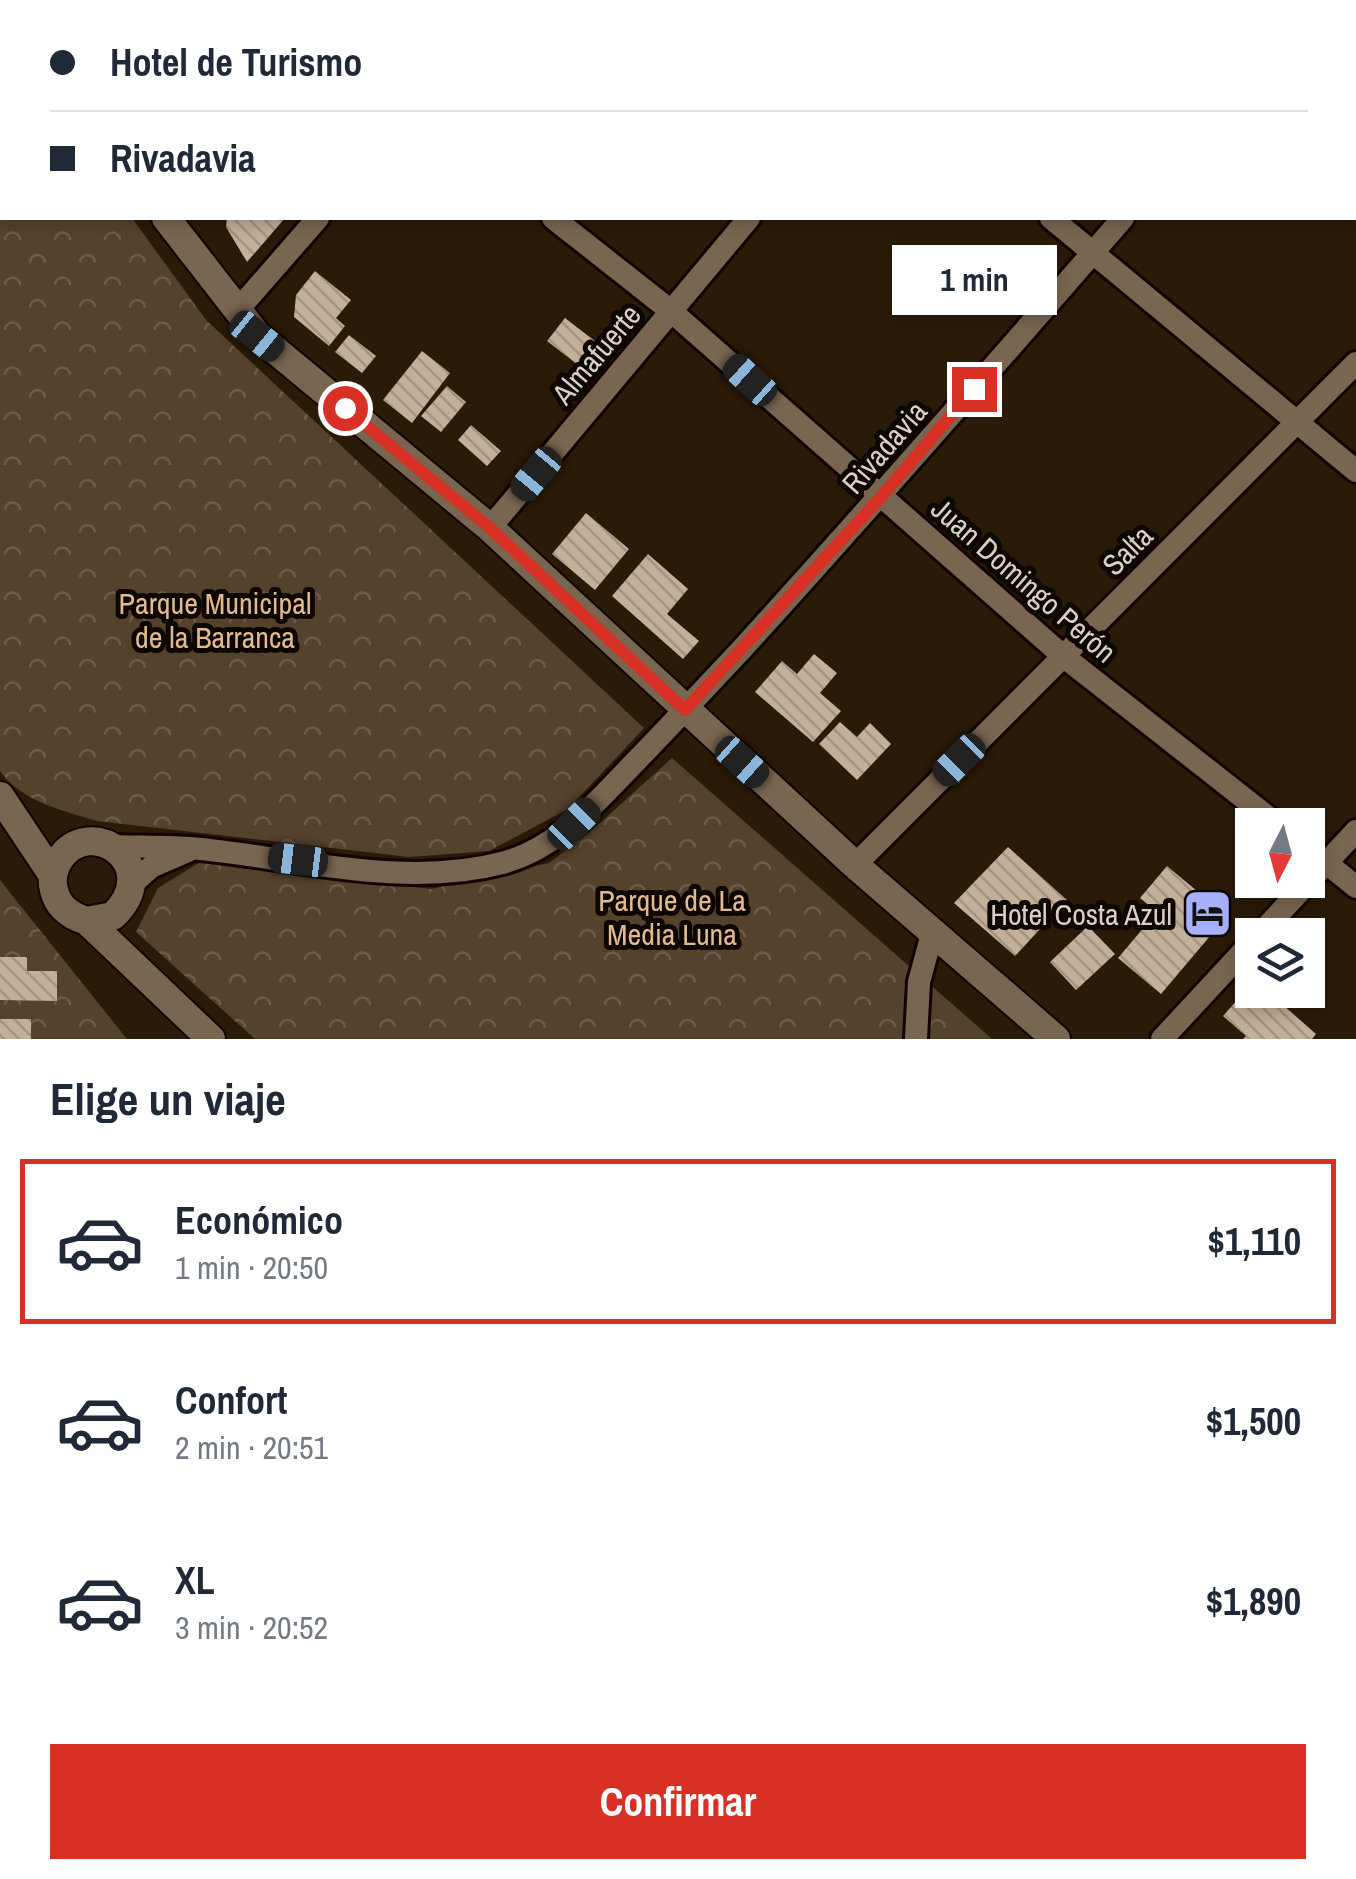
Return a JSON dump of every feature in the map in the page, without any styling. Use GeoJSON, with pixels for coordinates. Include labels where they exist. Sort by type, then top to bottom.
{"type":"FeatureCollection","features":[{"type":"Feature","properties":{"kind":"street"},"geometry":{"type":"LineString","coordinates":[[167,220],[257,336],[490,528],[854,865],[1056,1039]]}},
{"type":"Feature","properties":{"kind":"street"},"geometry":{"type":"LineString","coordinates":[[236,312],[316,220]]}},
{"type":"Feature","properties":{"kind":"street","name":"Juan Domingo Perón"},"geometry":{"type":"LineString","coordinates":[[556,220],[671,311],[1063,656],[1256,808]]}},
{"type":"Feature","properties":{"kind":"street","name":"Almafuerte"},"geometry":{"type":"LineString","coordinates":[[490,528],[746,220]]}},
{"type":"Feature","properties":{"kind":"street"},"geometry":{"type":"LineString","coordinates":[[1053,220],[1356,471]]}},
{"type":"Feature","properties":{"kind":"street","name":"Rivadavia"},"geometry":{"type":"LineString","coordinates":[[196,848],[400,873],[451,872],[532,854],[574,824],[685,710],[881,497],[1121,220]]}},
{"type":"Feature","properties":{"kind":"street","name":"Salta"},"geometry":{"type":"LineString","coordinates":[[854,865],[1356,362]]}},
{"type":"Feature","properties":{"kind":"street"},"geometry":{"type":"LineString","coordinates":[[1,798],[47,831],[76,845]]}},
{"type":"Feature","properties":{"kind":"street"},"geometry":{"type":"LineString","coordinates":[[1,798],[52,874],[53,887],[64,909],[100,918],[121,951],[211,1039]]}},
{"type":"Feature","properties":{"kind":"street"},"geometry":{"type":"LineString","coordinates":[[1325,850],[1356,831]]}},
{"type":"Feature","properties":{"kind":"street"},"geometry":{"type":"LineString","coordinates":[[52,874],[65,852],[76,845],[99,842],[110,846],[196,848]]}},
{"type":"Feature","properties":{"kind":"street"},"geometry":{"type":"LineString","coordinates":[[100,918],[129,896],[132,884],[127,862],[110,846]]}},
{"type":"Feature","properties":{"kind":"street"},"geometry":{"type":"LineString","coordinates":[[132,884],[151,868],[196,848]]}},
{"type":"Feature","properties":{"kind":"street"},"geometry":{"type":"LineString","coordinates":[[1325,862],[1356,887]]}},
{"type":"Feature","properties":{"kind":"street"},"geometry":{"type":"LineString","coordinates":[[916,1039],[919,982],[932,934]]}},
{"type":"Feature","properties":{"kind":"street"},"geometry":{"type":"LineString","coordinates":[[1162,1039],[1235,960]]}},
{"type":"Feature","properties":{"kind":"green space","name":"Parque Municipal de la Barranca"},"geometry":{"type":"Polygon","coordinates":[[[0,220],[133,220],[206,320],[644,728],[568,809],[489,851],[409,857],[97,821],[31,798],[0,771],[0,220]]]}},
{"type":"Feature","properties":{"kind":"green space","name":"Parque de La Media Luna"},"geometry":{"type":"Polygon","coordinates":[[[672,758],[992,1039],[255,1039],[136,932],[158,888],[202,861],[431,889],[549,863],[590,832],[672,758]]]}},
{"type":"Feature","properties":{"kind":"green space"},"geometry":{"type":"Polygon","coordinates":[[[0,880],[15,899],[127,1039],[0,1039],[0,880]]]}},
{"type":"Feature","properties":{"kind":"building"},"geometry":{"type":"Polygon","coordinates":[[[227,220],[283,220],[247,262],[226,227],[227,220]]]}},
{"type":"Feature","properties":{"kind":"building"},"geometry":{"type":"Polygon","coordinates":[[[315,271],[351,300],[336,318],[345,326],[329,346],[294,317],[296,295],[315,271]]]}},
{"type":"Feature","properties":{"kind":"building"},"geometry":{"type":"Polygon","coordinates":[[[565,318],[600,345],[582,368],[547,341],[565,318]]]}},
{"type":"Feature","properties":{"kind":"building"},"geometry":{"type":"Polygon","coordinates":[[[349,335],[376,356],[362,373],[335,352],[349,335]]]}},
{"type":"Feature","properties":{"kind":"building"},"geometry":{"type":"Polygon","coordinates":[[[422,351],[450,373],[412,423],[383,400],[422,351]]]}},
{"type":"Feature","properties":{"kind":"building"},"geometry":{"type":"Polygon","coordinates":[[[447,386],[466,402],[441,432],[421,416],[447,386]]]}},
{"type":"Feature","properties":{"kind":"building"},"geometry":{"type":"Polygon","coordinates":[[[471,425],[501,451],[487,466],[458,440],[471,425]]]}},
{"type":"Feature","properties":{"kind":"building"},"geometry":{"type":"Polygon","coordinates":[[[586,513],[629,549],[595,590],[552,554],[586,513]]]}},
{"type":"Feature","properties":{"kind":"building"},"geometry":{"type":"Polygon","coordinates":[[[648,554],[688,589],[667,614],[699,641],[683,659],[612,596],[648,554]]]}},
{"type":"Feature","properties":{"kind":"building"},"geometry":{"type":"Polygon","coordinates":[[[814,654],[837,673],[820,693],[841,711],[813,742],[755,692],[782,661],[797,674],[814,654]]]}},
{"type":"Feature","properties":{"kind":"building"},"geometry":{"type":"Polygon","coordinates":[[[840,722],[857,737],[870,723],[891,744],[857,780],[819,744],[840,722]]]}},
{"type":"Feature","properties":{"kind":"building"},"geometry":{"type":"Polygon","coordinates":[[[1008,847],[1067,900],[1015,956],[954,903],[1008,847]]]}},
{"type":"Feature","properties":{"kind":"building"},"geometry":{"type":"Polygon","coordinates":[[[1167,866],[1227,916],[1161,994],[1118,958],[1157,912],[1140,898],[1167,866]]]}},
{"type":"Feature","properties":{"kind":"building"},"geometry":{"type":"Polygon","coordinates":[[[1088,926],[1115,954],[1076,990],[1050,962],[1088,926]]]}},
{"type":"Feature","properties":{"kind":"building"},"geometry":{"type":"Polygon","coordinates":[[[0,957],[27,957],[27,971],[57,971],[57,1001],[0,1000],[0,957]]]}},
{"type":"Feature","properties":{"kind":"building"},"geometry":{"type":"Polygon","coordinates":[[[1235,1002],[1235,1008],[1286,1008],[1316,1034],[1312,1039],[1243,1039],[1246,1036],[1223,1016],[1235,1002]]]}},
{"type":"Feature","properties":{"kind":"building"},"geometry":{"type":"Polygon","coordinates":[[[0,1019],[31,1019],[31,1039],[0,1039],[0,1019]]]}},
{"type":"Feature","properties":{"kind":"place","name":"Hotel Costa Azul"},"geometry":{"type":"Point","coordinates":[1207,914]}},
{"type":"Feature","properties":{"kind":"route"},"geometry":{"type":"LineString","coordinates":[[345,408],[490,528],[685,710],[881,497],[974,389]]}}]}
